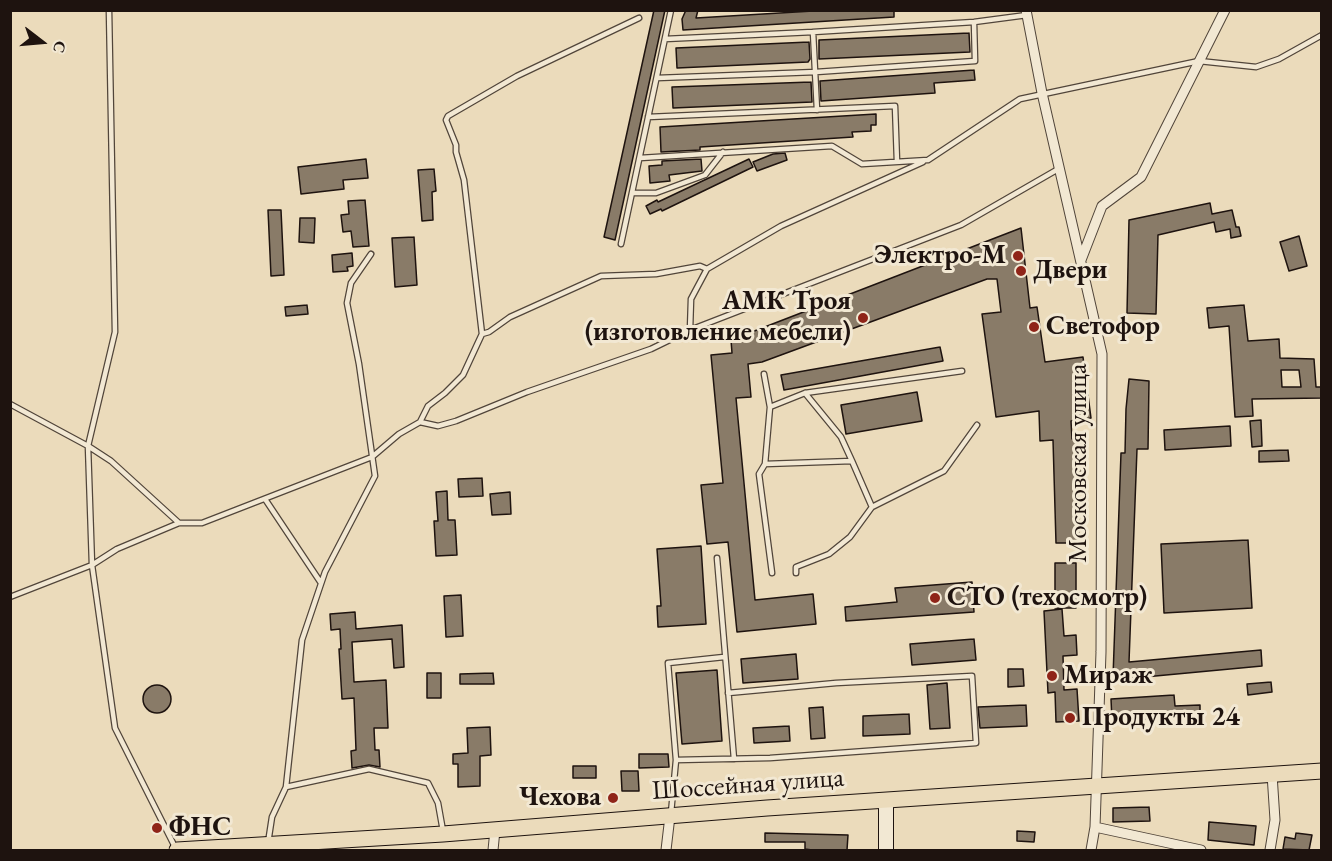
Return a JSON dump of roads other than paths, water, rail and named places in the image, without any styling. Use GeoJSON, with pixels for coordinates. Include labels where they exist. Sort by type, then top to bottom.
{"type":"FeatureCollection","features":[{"type":"Feature","properties":{"kind":"highway","name":"Шоссейная улица"},"geometry":{"type":"LineString","coordinates":[[177,850],[443,834],[1322,771]]}},
{"type":"Feature","properties":{"kind":"main road"},"geometry":{"type":"LineString","coordinates":[[885,801],[886,850]]}},
{"type":"Feature","properties":{"kind":"street"},"geometry":{"type":"LineString","coordinates":[[1081,260],[1102,206],[1141,177],[1225,10]]}},
{"type":"Feature","properties":{"kind":"street","name":"Московская улица"},"geometry":{"type":"LineString","coordinates":[[1026,13],[1102,354],[1101,613],[1095,827],[1091,850]]}},
{"type":"Feature","properties":{"kind":"street"},"geometry":{"type":"LineString","coordinates":[[1270,850],[1275,820],[1272,774]]}},
{"type":"Feature","properties":{"kind":"street"},"geometry":{"type":"LineString","coordinates":[[666,850],[670,816]]}},
{"type":"Feature","properties":{"kind":"street"},"geometry":{"type":"LineString","coordinates":[[1095,827],[1201,850]]}},
{"type":"Feature","properties":{"kind":"street"},"geometry":{"type":"LineString","coordinates":[[493,850],[495,830]]}},
{"type":"Feature","properties":{"kind":"lane"},"geometry":{"type":"LineString","coordinates":[[109,10],[115,332],[88,446],[92,566],[115,728],[177,850]]}},
{"type":"Feature","properties":{"kind":"lane"},"geometry":{"type":"LineString","coordinates":[[621,244],[671,10]]}},
{"type":"Feature","properties":{"kind":"lane"},"geometry":{"type":"LineString","coordinates":[[665,39],[974,22],[1026,13]]}},
{"type":"Feature","properties":{"kind":"lane"},"geometry":{"type":"LineString","coordinates":[[10,597],[92,566],[117,549],[178,523],[202,523],[372,457],[399,435],[420,422],[429,406],[446,393],[463,375],[482,334],[464,180],[456,145],[446,120],[448,116],[517,76],[639,18]]}},
{"type":"Feature","properties":{"kind":"lane"},"geometry":{"type":"LineString","coordinates":[[657,78],[816,72],[975,61],[974,22]]}},
{"type":"Feature","properties":{"kind":"lane"},"geometry":{"type":"LineString","coordinates":[[813,32],[817,110]]}},
{"type":"Feature","properties":{"kind":"lane"},"geometry":{"type":"LineString","coordinates":[[690,330],[691,299],[708,269],[781,226],[928,160],[1020,99],[1199,61],[1257,67],[1279,59],[1322,35]]}},
{"type":"Feature","properties":{"kind":"lane"},"geometry":{"type":"LineString","coordinates":[[648,117],[895,106],[897,162]]}},
{"type":"Feature","properties":{"kind":"lane"},"geometry":{"type":"LineString","coordinates":[[640,158],[832,147],[862,164],[928,160]]}},
{"type":"Feature","properties":{"kind":"lane"},"geometry":{"type":"LineString","coordinates":[[632,193],[656,193],[705,175],[723,152]]}},
{"type":"Feature","properties":{"kind":"lane"},"geometry":{"type":"LineString","coordinates":[[420,422],[438,426],[651,349],[690,330],[961,225],[1059,168]]}},
{"type":"Feature","properties":{"kind":"lane"},"geometry":{"type":"LineString","coordinates":[[267,845],[272,816],[286,787],[302,640],[325,572],[375,476],[359,364],[347,303],[351,283],[371,254]]}},
{"type":"Feature","properties":{"kind":"lane"},"geometry":{"type":"LineString","coordinates":[[482,334],[489,332],[510,317],[601,276],[656,274],[700,266],[708,269]]}},
{"type":"Feature","properties":{"kind":"lane"},"geometry":{"type":"LineString","coordinates":[[770,407],[806,393],[962,371]]}},
{"type":"Feature","properties":{"kind":"lane"},"geometry":{"type":"LineString","coordinates":[[764,374],[770,407],[765,464],[759,474],[772,573]]}},
{"type":"Feature","properties":{"kind":"lane"},"geometry":{"type":"LineString","coordinates":[[806,393],[841,437],[872,507]]}},
{"type":"Feature","properties":{"kind":"lane"},"geometry":{"type":"LineString","coordinates":[[10,404],[111,461],[178,523]]}},
{"type":"Feature","properties":{"kind":"lane"},"geometry":{"type":"LineString","coordinates":[[796,573],[796,567],[829,554],[850,537],[872,507],[944,471],[977,425]]}},
{"type":"Feature","properties":{"kind":"lane"},"geometry":{"type":"LineString","coordinates":[[765,464],[852,461]]}},
{"type":"Feature","properties":{"kind":"lane"},"geometry":{"type":"LineString","coordinates":[[265,499],[321,583]]}},
{"type":"Feature","properties":{"kind":"lane"},"geometry":{"type":"LineString","coordinates":[[717,558],[734,759]]}},
{"type":"Feature","properties":{"kind":"lane"},"geometry":{"type":"LineString","coordinates":[[670,816],[676,760],[668,663],[724,657]]}},
{"type":"Feature","properties":{"kind":"lane"},"geometry":{"type":"LineString","coordinates":[[676,760],[734,759],[976,743],[972,676],[836,683],[728,693]]}},
{"type":"Feature","properties":{"kind":"lane"},"geometry":{"type":"LineString","coordinates":[[286,787],[369,769],[429,783],[438,803],[443,834]]}},
{"type":"Feature","properties":{"kind":"place","name":"Электро-М"},"geometry":{"type":"Point","coordinates":[1018,256]}},
{"type":"Feature","properties":{"kind":"place","name":"Двери"},"geometry":{"type":"Point","coordinates":[1021,271]}},
{"type":"Feature","properties":{"kind":"place","name":"АМК Троя (изготовление мебели)"},"geometry":{"type":"Point","coordinates":[863,318]}},
{"type":"Feature","properties":{"kind":"place","name":"Светофор"},"geometry":{"type":"Point","coordinates":[1034,327]}},
{"type":"Feature","properties":{"kind":"place","name":"СТО (техосмотр)"},"geometry":{"type":"Point","coordinates":[935,598]}},
{"type":"Feature","properties":{"kind":"place","name":"Мираж"},"geometry":{"type":"Point","coordinates":[1052,676]}},
{"type":"Feature","properties":{"kind":"place","name":"Продукты 24"},"geometry":{"type":"Point","coordinates":[1070,718]}},
{"type":"Feature","properties":{"kind":"place","name":"Чехова"},"geometry":{"type":"Point","coordinates":[613,798]}},
{"type":"Feature","properties":{"kind":"place","name":"ФНС"},"geometry":{"type":"Point","coordinates":[157,828]}}]}
